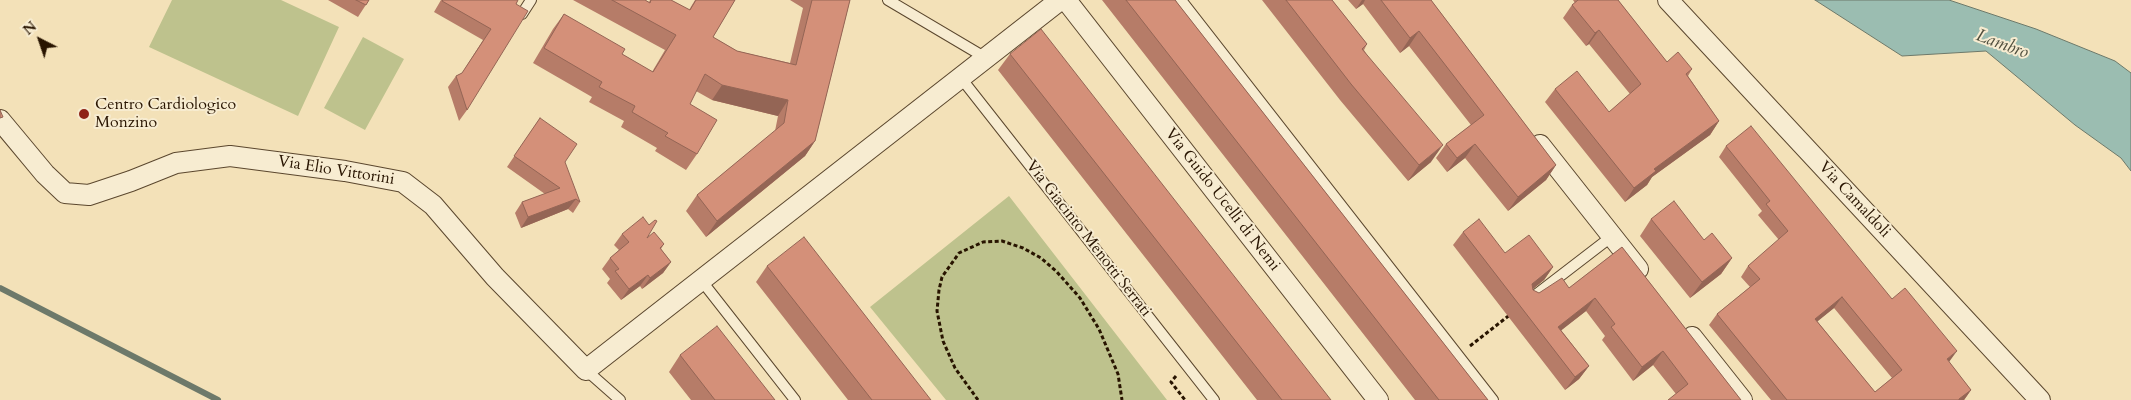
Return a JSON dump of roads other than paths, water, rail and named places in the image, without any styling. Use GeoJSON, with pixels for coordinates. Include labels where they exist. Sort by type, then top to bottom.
{"type":"FeatureCollection","features":[{"type":"Feature","properties":{"kind":"street"},"geometry":{"type":"LineString","coordinates":[[586,370],[1060,0]]}},
{"type":"Feature","properties":{"kind":"street","name":"Via Guido Ucelli di Nemi"},"geometry":{"type":"LineString","coordinates":[[1066,0],[1378,400]]}},
{"type":"Feature","properties":{"kind":"street","name":"Via Camaldoli"},"geometry":{"type":"LineString","coordinates":[[1668,0],[2040,400]]}},
{"type":"Feature","properties":{"kind":"street","name":"Via Elio Vittorini"},"geometry":{"type":"LineString","coordinates":[[0,120],[45,174],[65,193],[89,195],[132,181],[176,163],[230,156],[344,171],[403,182],[433,205],[495,276],[586,370]]}},
{"type":"Feature","properties":{"kind":"street"},"geometry":{"type":"LineString","coordinates":[[1527,129],[1649,283]]}},
{"type":"Feature","properties":{"kind":"street"},"geometry":{"type":"LineString","coordinates":[[1680,322],[1742,400]]}},
{"type":"Feature","properties":{"kind":"lane"},"geometry":{"type":"LineString","coordinates":[[522,14],[531,0]]}},
{"type":"Feature","properties":{"kind":"lane"},"geometry":{"type":"LineString","coordinates":[[888,0],[986,58]]}},
{"type":"Feature","properties":{"kind":"lane"},"geometry":{"type":"LineString","coordinates":[[1181,0],[1493,400]]}},
{"type":"Feature","properties":{"kind":"lane","name":"Via Giacinto Menotti Serrati"},"geometry":{"type":"LineString","coordinates":[[961,78],[1214,400]]}},
{"type":"Feature","properties":{"kind":"lane"},"geometry":{"type":"LineString","coordinates":[[1529,300],[1611,237]]}},
{"type":"Feature","properties":{"kind":"lane"},"geometry":{"type":"LineString","coordinates":[[701,280],[795,400]]}},
{"type":"Feature","properties":{"kind":"lane","name":"Via Elio Vittorini"},"geometry":{"type":"LineString","coordinates":[[586,370],[620,400]]}},
{"type":"Feature","properties":{"kind":"water","name":"Lambro"},"geometry":{"type":"Polygon","coordinates":[[[1815,0],[1949,0],[2036,29],[2115,61],[2131,73],[2131,171],[2121,158],[2075,125],[1986,51],[1902,56],[1815,0]]]}},
{"type":"Feature","properties":{"kind":"waterway"},"geometry":{"type":"LineString","coordinates":[[0,288],[218,400]]}},
{"type":"Feature","properties":{"kind":"place","name":"Centro Cardiologico Monzino"},"geometry":{"type":"Point","coordinates":[84,114]}}]}
